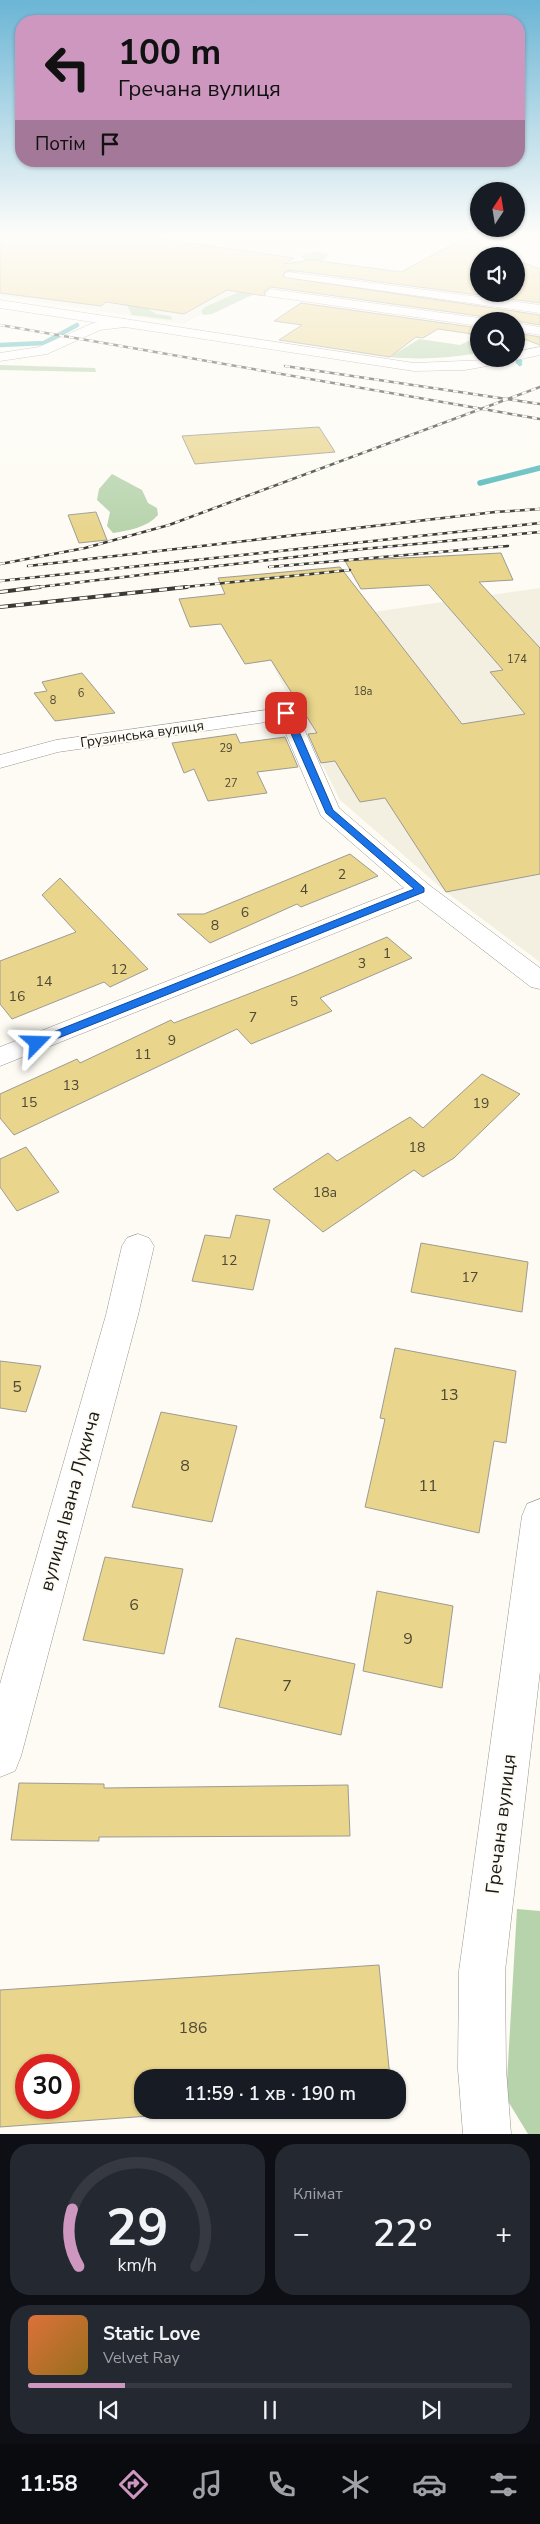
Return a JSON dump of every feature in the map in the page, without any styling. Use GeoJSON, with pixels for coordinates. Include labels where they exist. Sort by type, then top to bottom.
{"type":"FeatureCollection","features":[{"type":"Feature","properties":{"kind":"street"},"geometry":{"type":"LineString","coordinates":[[0,357],[42,351],[78,335]]}},
{"type":"Feature","properties":{"kind":"street"},"geometry":{"type":"LineString","coordinates":[[201,335],[414,367],[470,365]]}},
{"type":"Feature","properties":{"kind":"street"},"geometry":{"type":"LineString","coordinates":[[525,354],[540,351]]}},
{"type":"Feature","properties":{"kind":"street","name":"Грузинська вулиця"},"geometry":{"type":"LineString","coordinates":[[0,762],[56,746],[286,713],[329,811],[421,890]]}},
{"type":"Feature","properties":{"kind":"street"},"geometry":{"type":"LineString","coordinates":[[0,1057],[421,890],[540,981]]}},
{"type":"Feature","properties":{"kind":"street","name":"вулиця Івана Лукича"},"geometry":{"type":"LineString","coordinates":[[0,1756],[122,1315],[138,1246]]}},
{"type":"Feature","properties":{"kind":"street","name":"Гречана вулиця"},"geometry":{"type":"LineString","coordinates":[[487,2134],[482,2069],[482,1971],[540,1516]]}},
{"type":"Feature","properties":{"kind":"shaded area"},"geometry":{"type":"Polygon","coordinates":[[[540,588],[540,962],[446,892],[340,800],[271,661],[245,664],[228,633],[540,588]]]}},
{"type":"Feature","properties":{"kind":"green space"},"geometry":{"type":"Polygon","coordinates":[[[419,339],[460,345],[470,340],[470,354],[434,358],[390,357],[419,339]]]}},
{"type":"Feature","properties":{"kind":"green space"},"geometry":{"type":"Polygon","coordinates":[[[0,365],[95,368],[96,372],[0,370],[0,365]]]}},
{"type":"Feature","properties":{"kind":"green space"},"geometry":{"type":"Polygon","coordinates":[[[112,474],[142,490],[148,503],[157,508],[158,515],[143,526],[113,533],[107,526],[110,512],[97,500],[99,489],[112,474]]]}},
{"type":"Feature","properties":{"kind":"green space"},"geometry":{"type":"Polygon","coordinates":[[[517,1909],[540,1911],[540,2134],[528,2134],[506,2098],[517,1909]]]}},
{"type":"Feature","properties":{"kind":"building"},"geometry":{"type":"Polygon","coordinates":[[[287,335],[429,335],[423,338],[416,337],[390,357],[279,340],[287,335]]]}},
{"type":"Feature","properties":{"kind":"building"},"geometry":{"type":"Polygon","coordinates":[[[525,335],[540,337],[540,345],[525,339],[525,335]]]}},
{"type":"Feature","properties":{"kind":"building"},"geometry":{"type":"Polygon","coordinates":[[[319,427],[335,452],[195,464],[182,436],[319,427]]]}},
{"type":"Feature","properties":{"kind":"building"},"geometry":{"type":"Polygon","coordinates":[[[96,512],[107,540],[79,543],[68,515],[96,512]]]}},
{"type":"Feature","properties":{"kind":"building"},"geometry":{"type":"Polygon","coordinates":[[[501,553],[513,580],[479,582],[540,648],[540,874],[446,892],[385,798],[360,802],[335,761],[321,763],[308,734],[317,733],[271,660],[245,664],[221,624],[190,627],[179,599],[225,594],[218,578],[340,567],[462,724],[525,714],[490,672],[503,670],[429,585],[361,589],[345,561],[501,553]]]}},
{"type":"Feature","properties":{"kind":"building"},"geometry":{"type":"Polygon","coordinates":[[[82,673],[115,713],[55,721],[34,693],[47,691],[42,682],[82,673]]]}},
{"type":"Feature","properties":{"kind":"building"},"geometry":{"type":"Polygon","coordinates":[[[236,734],[240,743],[285,737],[298,767],[257,772],[267,793],[208,801],[194,769],[184,773],[172,743],[236,734]]]}},
{"type":"Feature","properties":{"kind":"building"},"geometry":{"type":"Polygon","coordinates":[[[350,854],[378,876],[301,907],[297,904],[210,943],[177,914],[204,914],[350,854]]]}},
{"type":"Feature","properties":{"kind":"building"},"geometry":{"type":"Polygon","coordinates":[[[60,878],[148,969],[110,987],[104,982],[12,1019],[0,1004],[0,961],[76,932],[42,895],[60,878]]]}},
{"type":"Feature","properties":{"kind":"building"},"geometry":{"type":"Polygon","coordinates":[[[387,937],[412,958],[320,998],[332,1011],[251,1044],[237,1029],[14,1135],[0,1118],[0,1094],[77,1059],[80,1063],[171,1020],[174,1023],[297,975],[387,937]]]}},
{"type":"Feature","properties":{"kind":"building"},"geometry":{"type":"Polygon","coordinates":[[[482,1074],[520,1094],[454,1158],[423,1177],[414,1170],[323,1232],[273,1189],[328,1153],[337,1161],[410,1117],[423,1128],[482,1074]]]}},
{"type":"Feature","properties":{"kind":"building"},"geometry":{"type":"Polygon","coordinates":[[[26,1147],[59,1192],[17,1211],[0,1187],[0,1159],[26,1147]]]}},
{"type":"Feature","properties":{"kind":"building"},"geometry":{"type":"Polygon","coordinates":[[[236,1215],[270,1220],[253,1290],[192,1281],[205,1235],[230,1238],[236,1215]]]}},
{"type":"Feature","properties":{"kind":"building"},"geometry":{"type":"Polygon","coordinates":[[[421,1243],[528,1262],[522,1312],[411,1292],[421,1243]]]}},
{"type":"Feature","properties":{"kind":"building"},"geometry":{"type":"Polygon","coordinates":[[[395,1348],[516,1371],[506,1443],[494,1441],[479,1533],[365,1507],[385,1419],[380,1418],[395,1348]]]}},
{"type":"Feature","properties":{"kind":"building"},"geometry":{"type":"Polygon","coordinates":[[[0,1361],[41,1366],[26,1412],[0,1408],[0,1361]]]}},
{"type":"Feature","properties":{"kind":"building"},"geometry":{"type":"Polygon","coordinates":[[[161,1412],[237,1426],[212,1522],[132,1507],[161,1412]]]}},
{"type":"Feature","properties":{"kind":"building"},"geometry":{"type":"Polygon","coordinates":[[[105,1557],[183,1569],[164,1654],[83,1640],[105,1557]]]}},
{"type":"Feature","properties":{"kind":"building"},"geometry":{"type":"Polygon","coordinates":[[[377,1591],[453,1606],[442,1688],[363,1671],[377,1591]]]}},
{"type":"Feature","properties":{"kind":"building"},"geometry":{"type":"Polygon","coordinates":[[[236,1638],[355,1664],[341,1735],[219,1707],[236,1638]]]}},
{"type":"Feature","properties":{"kind":"building"},"geometry":{"type":"Polygon","coordinates":[[[19,1783],[104,1784],[104,1788],[348,1785],[350,1836],[99,1837],[99,1841],[11,1840],[19,1783]]]}},
{"type":"Feature","properties":{"kind":"building"},"geometry":{"type":"Polygon","coordinates":[[[379,1965],[389,2069],[134,2069],[134,2117],[0,2127],[0,1990],[379,1965]]]}},
{"type":"Feature","properties":{"kind":"waterway"},"geometry":{"type":"LineString","coordinates":[[0,345],[44,343],[59,335]]}},
{"type":"Feature","properties":{"kind":"waterway"},"geometry":{"type":"LineString","coordinates":[[480,483],[540,468]]}},
{"type":"Feature","properties":{"kind":"railway"},"geometry":{"type":"LineString","coordinates":[[55,335],[481,409]]}},
{"type":"Feature","properties":{"kind":"railway"},"geometry":{"type":"LineString","coordinates":[[285,366],[507,399]]}},
{"type":"Feature","properties":{"kind":"railway"},"geometry":{"type":"LineString","coordinates":[[507,399],[540,387]]}},
{"type":"Feature","properties":{"kind":"railway"},"geometry":{"type":"LineString","coordinates":[[481,409],[507,399]]}},
{"type":"Feature","properties":{"kind":"railway"},"geometry":{"type":"LineString","coordinates":[[507,399],[540,404]]}},
{"type":"Feature","properties":{"kind":"railway"},"geometry":{"type":"LineString","coordinates":[[0,564],[85,548],[169,525],[481,409]]}},
{"type":"Feature","properties":{"kind":"railway"},"geometry":{"type":"LineString","coordinates":[[481,409],[540,419]]}},
{"type":"Feature","properties":{"kind":"railway"},"geometry":{"type":"LineString","coordinates":[[28,566],[495,512],[540,509]]}},
{"type":"Feature","properties":{"kind":"railway"},"geometry":{"type":"LineString","coordinates":[[0,581],[540,523]]}},
{"type":"Feature","properties":{"kind":"railway"},"geometry":{"type":"LineString","coordinates":[[30,588],[363,549],[540,532]]}},
{"type":"Feature","properties":{"kind":"railway"},"geometry":{"type":"LineString","coordinates":[[269,567],[508,546]]}},
{"type":"Feature","properties":{"kind":"railway"},"geometry":{"type":"LineString","coordinates":[[175,588],[350,570]]}},
{"type":"Feature","properties":{"kind":"railway"},"geometry":{"type":"LineString","coordinates":[[0,592],[40,587]]}},
{"type":"Feature","properties":{"kind":"railway"},"geometry":{"type":"LineString","coordinates":[[0,607],[187,587]]}},
{"type":"Feature","properties":{"kind":"route"},"geometry":{"type":"LineString","coordinates":[[37,1043],[421,890],[329,811],[286,713]]}}]}
